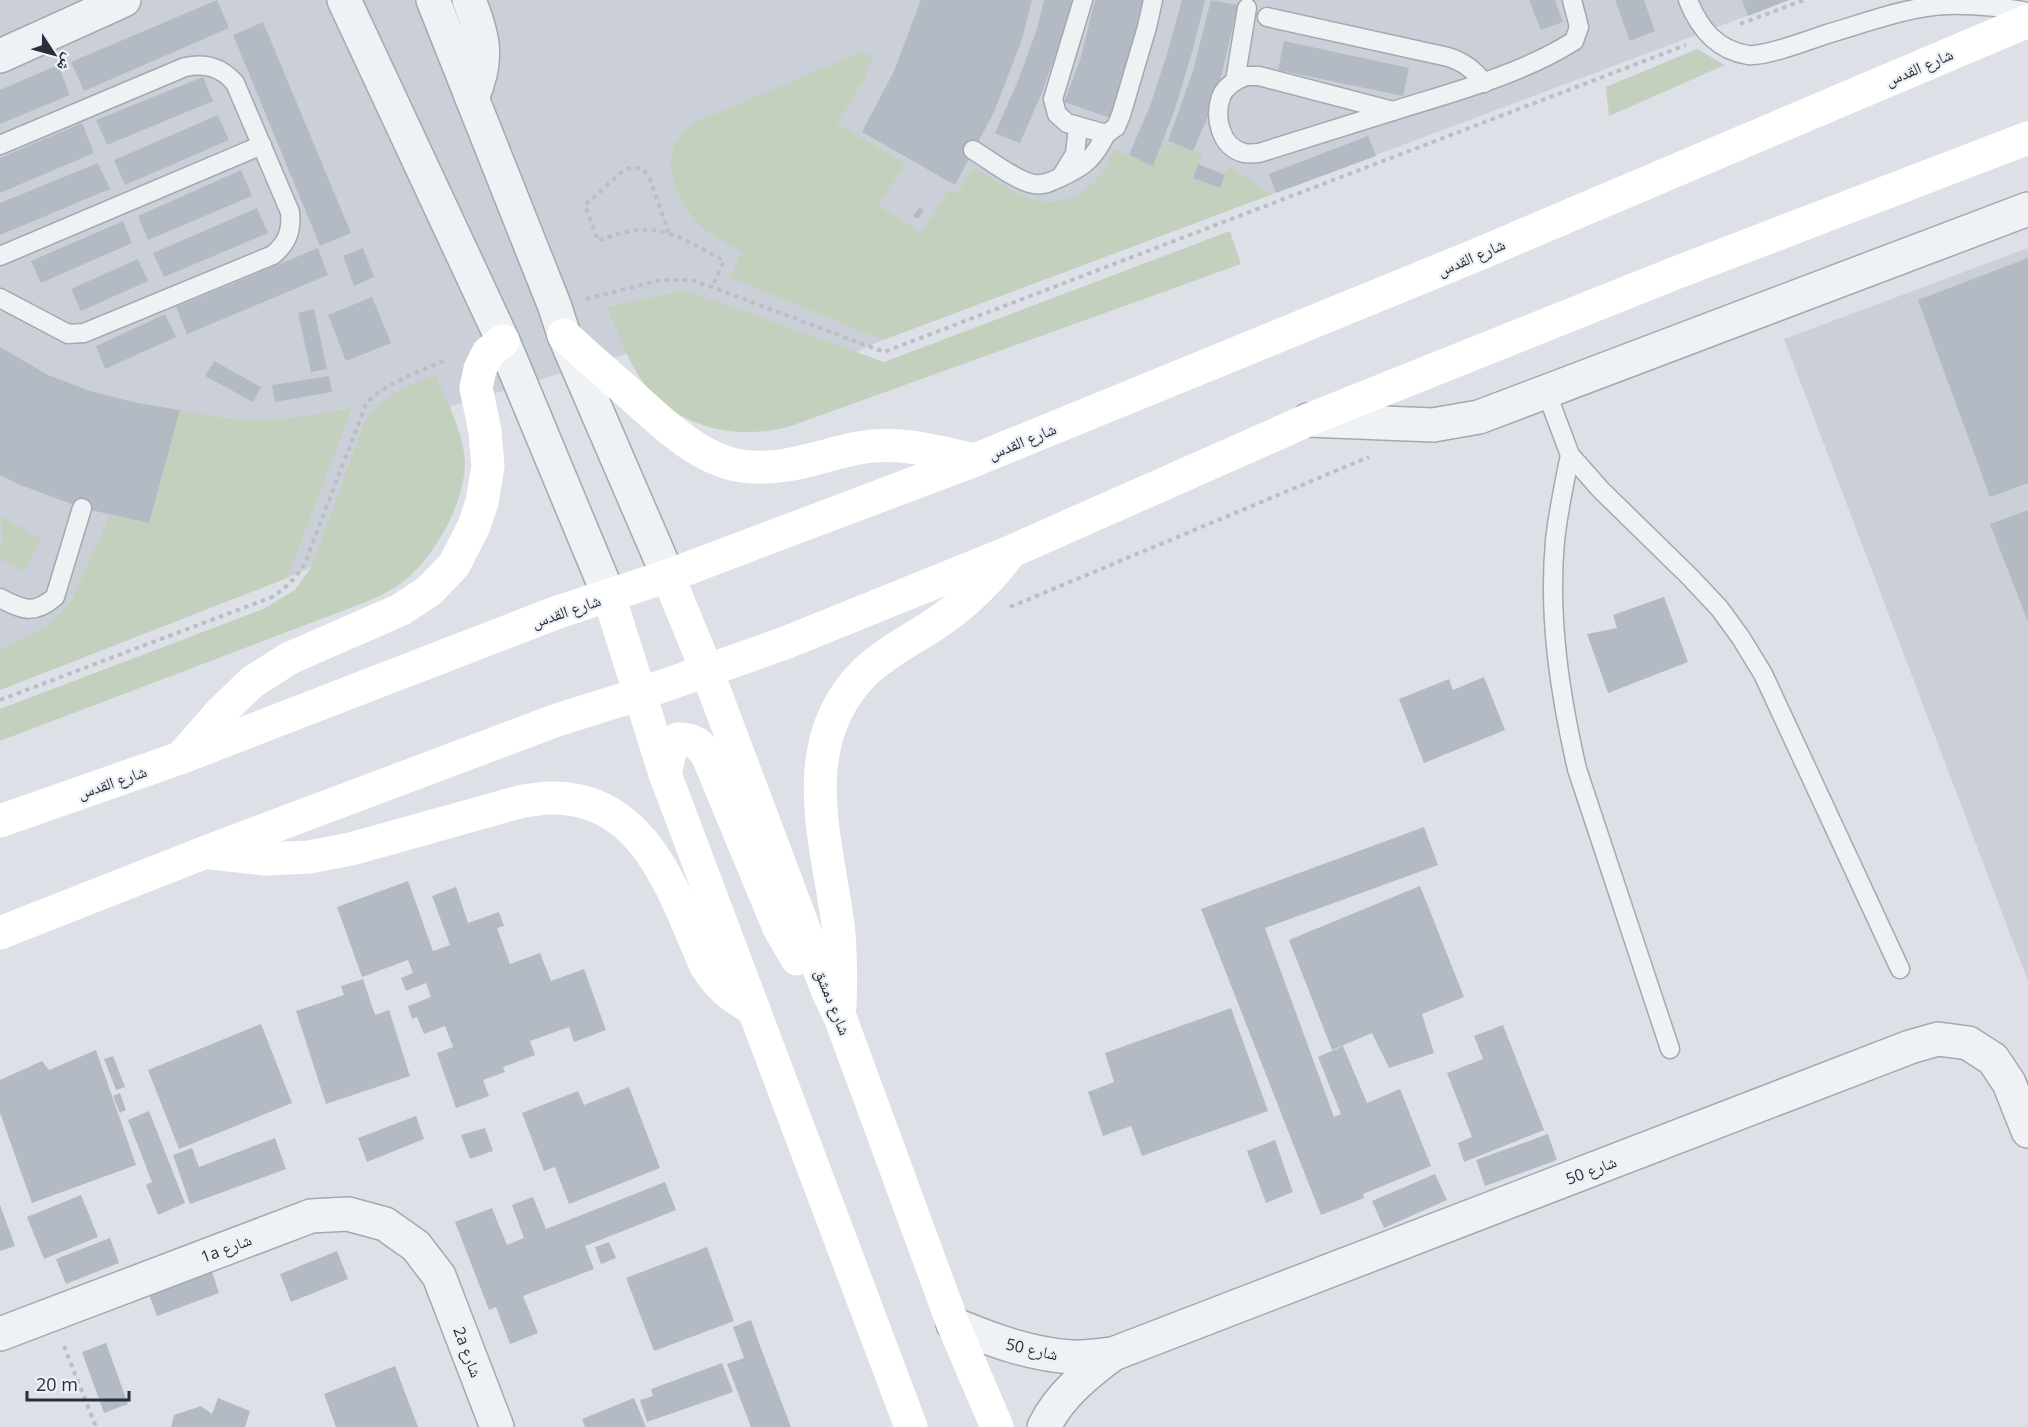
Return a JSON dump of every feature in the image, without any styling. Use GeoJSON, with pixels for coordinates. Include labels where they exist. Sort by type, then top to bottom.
{"type":"FeatureCollection","features":[{"type":"Feature","properties":{"kind":"main road","name":"شارع القدس"},"geometry":{"type":"LineString","coordinates":[[0,821],[180,758],[558,612],[668,576],[975,460],[1474,256],[2028,21]]}},
{"type":"Feature","properties":{"kind":"main road"},"geometry":{"type":"LineString","coordinates":[[0,933],[206,852],[558,720],[785,643],[1010,552],[1308,420],[1673,274],[2028,138]]}},
{"type":"Feature","properties":{"kind":"main road"},"geometry":{"type":"LineString","coordinates":[[559,321],[675,434],[699,449],[741,466],[776,468],[859,447],[889,444],[975,460]]}},
{"type":"Feature","properties":{"kind":"main road"},"geometry":{"type":"LineString","coordinates":[[180,758],[222,711],[252,682],[290,658],[400,610],[429,591],[454,565],[474,526],[482,502],[488,466],[485,431],[476,388],[480,369],[488,353],[501,338]]}},
{"type":"Feature","properties":{"kind":"main road"},"geometry":{"type":"LineString","coordinates":[[833,1003],[841,970],[838,925],[822,820],[819,782],[821,756],[828,731],[836,712],[866,671],[961,606],[990,579],[1010,552]]}},
{"type":"Feature","properties":{"kind":"main road","name":"شارع دمشق"},"geometry":{"type":"LineString","coordinates":[[668,576],[707,671],[953,1324],[997,1427]]}},
{"type":"Feature","properties":{"kind":"main road"},"geometry":{"type":"LineString","coordinates":[[609,596],[665,774],[910,1427]]}},
{"type":"Feature","properties":{"kind":"main road"},"geometry":{"type":"LineString","coordinates":[[665,774],[671,748],[678,739],[689,739],[700,745],[708,758],[789,948],[833,1003]]}},
{"type":"Feature","properties":{"kind":"main road"},"geometry":{"type":"LineString","coordinates":[[206,852],[266,859],[309,857],[351,849],[523,801],[551,798],[576,801],[618,818],[636,833],[652,852],[665,875],[706,966],[716,981],[728,993],[754,1009]]}},
{"type":"Feature","properties":{"kind":"street"},"geometry":{"type":"LineString","coordinates":[[0,56],[124,0]]}},
{"type":"Feature","properties":{"kind":"street"},"geometry":{"type":"LineString","coordinates":[[433,0],[559,321],[668,576]]}},
{"type":"Feature","properties":{"kind":"street"},"geometry":{"type":"LineString","coordinates":[[469,0],[481,30],[483,47],[479,81],[472,98]]}},
{"type":"Feature","properties":{"kind":"street"},"geometry":{"type":"LineString","coordinates":[[340,4],[501,338],[609,596]]}},
{"type":"Feature","properties":{"kind":"street"},"geometry":{"type":"LineString","coordinates":[[1308,420],[1410,425],[1456,422],[1479,417],[2028,209]]}},
{"type":"Feature","properties":{"kind":"street","name":"شارع 50"},"geometry":{"type":"LineString","coordinates":[[1044,1427],[1064,1396],[1087,1373],[1113,1354],[1910,1047],[1938,1039],[1968,1043],[1993,1059],[2009,1083],[2028,1131]]}},
{"type":"Feature","properties":{"kind":"street","name":"1a شارع"},"geometry":{"type":"LineString","coordinates":[[0,1334],[311,1216],[348,1214],[385,1224],[416,1246],[439,1276]]}},
{"type":"Feature","properties":{"kind":"street","name":"2a شارع"},"geometry":{"type":"LineString","coordinates":[[439,1276],[496,1427]]}},
{"type":"Feature","properties":{"kind":"street","name":"شارع 50"},"geometry":{"type":"LineString","coordinates":[[953,1324],[1032,1352],[1073,1358],[1113,1354]]}},
{"type":"Feature","properties":{"kind":"lane"},"geometry":{"type":"LineString","coordinates":[[1083,0],[1053,99],[1057,114],[1067,123],[1106,134]]}},
{"type":"Feature","properties":{"kind":"lane"},"geometry":{"type":"LineString","coordinates":[[973,150],[1022,179],[1035,184],[1048,183],[1076,171],[1089,161],[1106,134],[1116,127],[1121,115],[1153,0]]}},
{"type":"Feature","properties":{"kind":"lane"},"geometry":{"type":"LineString","coordinates":[[1393,111],[1258,76],[1246,76],[1235,81],[1221,96],[1218,117],[1220,132],[1229,145],[1243,153],[1258,153],[1484,83],[1562,49],[1574,41],[1579,27],[1572,0]]}},
{"type":"Feature","properties":{"kind":"lane"},"geometry":{"type":"LineString","coordinates":[[1688,0],[1695,17],[1709,36],[1728,50],[1750,55],[1773,51],[1896,14],[1944,5],[1992,6],[2028,12]]}},
{"type":"Feature","properties":{"kind":"lane"},"geometry":{"type":"LineString","coordinates":[[1235,81],[1247,8]]}},
{"type":"Feature","properties":{"kind":"lane"},"geometry":{"type":"LineString","coordinates":[[1267,17],[1448,57],[1470,68],[1484,83]]}},
{"type":"Feature","properties":{"kind":"lane"},"geometry":{"type":"LineString","coordinates":[[0,145],[185,67],[196,64],[208,65],[219,69],[235,82],[290,212],[291,222],[285,243],[273,255],[84,333],[76,334],[57,329],[0,297]]}},
{"type":"Feature","properties":{"kind":"lane"},"geometry":{"type":"LineString","coordinates":[[1061,177],[1075,154],[1078,127]]}},
{"type":"Feature","properties":{"kind":"lane"},"geometry":{"type":"LineString","coordinates":[[0,256],[262,146]]}},
{"type":"Feature","properties":{"kind":"lane"},"geometry":{"type":"LineString","coordinates":[[1546,391],[1570,456],[1601,490],[1690,577],[1720,609],[1741,638],[1763,674],[1900,969]]}},
{"type":"Feature","properties":{"kind":"lane"},"geometry":{"type":"LineString","coordinates":[[1570,456],[1555,541],[1553,584],[1555,631],[1567,726],[1577,769],[1670,1049]]}},
{"type":"Feature","properties":{"kind":"lane"},"geometry":{"type":"LineString","coordinates":[[0,598],[16,607],[29,610],[44,607],[55,597],[61,584],[82,508]]}},
{"type":"Feature","properties":{"kind":"path"},"geometry":{"type":"LineString","coordinates":[[559,321],[661,280],[691,280],[884,352],[1804,0]]}},
{"type":"Feature","properties":{"kind":"path"},"geometry":{"type":"LineString","coordinates":[[669,233],[650,179],[646,172],[639,168],[631,167],[624,170],[585,206],[598,241],[616,233],[636,229],[669,233],[681,237],[724,261],[712,286]]}},
{"type":"Feature","properties":{"kind":"path"},"geometry":{"type":"LineString","coordinates":[[0,700],[272,597],[285,588],[297,576],[305,562],[366,404],[384,389],[501,338]]}},
{"type":"Feature","properties":{"kind":"path"},"geometry":{"type":"LineString","coordinates":[[1005,609],[1374,456]]}},
{"type":"Feature","properties":{"kind":"path"},"geometry":{"type":"LineString","coordinates":[[52,1314],[96,1427]]}},
{"type":"Feature","properties":{"kind":"shaded area"},"geometry":{"type":"Polygon","coordinates":[[[0,0],[1789,0],[856,352],[691,342],[626,354],[449,407],[394,529],[287,578],[0,690],[0,0]]]}},
{"type":"Feature","properties":{"kind":"shaded area"},"geometry":{"type":"Polygon","coordinates":[[[2028,248],[2028,981],[1784,339],[2028,248]]]}},
{"type":"Feature","properties":{"kind":"green space"},"geometry":{"type":"Polygon","coordinates":[[[1697,49],[1725,65],[1609,116],[1606,87],[1697,49]]]}},
{"type":"Feature","properties":{"kind":"green space"},"geometry":{"type":"Polygon","coordinates":[[[861,52],[873,57],[865,78],[837,124],[905,163],[878,206],[921,233],[950,189],[958,193],[973,167],[1030,199],[1058,201],[1076,195],[1092,185],[1114,149],[1153,165],[1163,140],[1203,155],[1193,178],[1219,188],[1228,167],[1273,194],[883,340],[729,277],[742,252],[714,236],[694,218],[678,193],[670,165],[676,142],[694,123],[861,52]]]}},
{"type":"Feature","properties":{"kind":"green space"},"geometry":{"type":"Polygon","coordinates":[[[1230,231],[1241,264],[788,427],[767,431],[726,431],[687,419],[669,408],[640,378],[607,307],[685,290],[884,362],[1230,231]]]}},
{"type":"Feature","properties":{"kind":"green space"},"geometry":{"type":"Polygon","coordinates":[[[435,374],[459,432],[465,469],[455,508],[446,527],[435,546],[410,576],[396,587],[371,600],[0,741],[0,709],[263,609],[295,590],[312,566],[364,423],[371,413],[387,399],[435,374]]]}},
{"type":"Feature","properties":{"kind":"green space"},"geometry":{"type":"Polygon","coordinates":[[[352,408],[287,578],[0,690],[0,650],[47,627],[72,600],[110,515],[149,523],[180,410],[222,418],[253,420],[297,417],[352,408]]]}},
{"type":"Feature","properties":{"kind":"green space"},"geometry":{"type":"Polygon","coordinates":[[[0,516],[41,538],[25,572],[0,559],[3,542],[0,516]]]}},
{"type":"Feature","properties":{"kind":"building"},"geometry":{"type":"Polygon","coordinates":[[[217,0],[229,28],[84,91],[71,62],[217,0]]]}},
{"type":"Feature","properties":{"kind":"building"},"geometry":{"type":"Polygon","coordinates":[[[921,0],[1032,0],[1022,40],[993,114],[955,185],[862,132],[894,71],[921,0]]]}},
{"type":"Feature","properties":{"kind":"building"},"geometry":{"type":"Polygon","coordinates":[[[1044,0],[1072,0],[1043,90],[1020,143],[995,133],[1036,32],[1044,0]]]}},
{"type":"Feature","properties":{"kind":"building"},"geometry":{"type":"Polygon","coordinates":[[[1095,0],[1145,0],[1125,76],[1110,118],[1064,102],[1080,60],[1095,0]]]}},
{"type":"Feature","properties":{"kind":"building"},"geometry":{"type":"Polygon","coordinates":[[[1182,0],[1205,0],[1175,109],[1153,166],[1129,155],[1150,106],[1182,0]]]}},
{"type":"Feature","properties":{"kind":"building"},"geometry":{"type":"Polygon","coordinates":[[[1211,0],[1238,5],[1221,77],[1209,114],[1193,151],[1168,141],[1193,71],[1211,0]]]}},
{"type":"Feature","properties":{"kind":"building"},"geometry":{"type":"Polygon","coordinates":[[[1529,0],[1555,0],[1563,22],[1541,30],[1529,0]]]}},
{"type":"Feature","properties":{"kind":"building"},"geometry":{"type":"Polygon","coordinates":[[[1615,0],[1644,0],[1655,31],[1630,41],[1615,0]]]}},
{"type":"Feature","properties":{"kind":"building"},"geometry":{"type":"Polygon","coordinates":[[[1742,0],[1789,0],[1748,16],[1742,0]]]}},
{"type":"Feature","properties":{"kind":"building"},"geometry":{"type":"Polygon","coordinates":[[[263,22],[351,233],[320,246],[233,35],[263,22]]]}},
{"type":"Feature","properties":{"kind":"building"},"geometry":{"type":"Polygon","coordinates":[[[1284,41],[1409,68],[1403,96],[1278,70],[1284,41]]]}},
{"type":"Feature","properties":{"kind":"building"},"geometry":{"type":"Polygon","coordinates":[[[58,65],[70,95],[0,124],[0,90],[58,65]]]}},
{"type":"Feature","properties":{"kind":"building"},"geometry":{"type":"Polygon","coordinates":[[[203,77],[213,101],[107,145],[96,120],[203,77]]]}},
{"type":"Feature","properties":{"kind":"building"},"geometry":{"type":"Polygon","coordinates":[[[218,115],[229,140],[125,185],[114,160],[218,115]]]}},
{"type":"Feature","properties":{"kind":"building"},"geometry":{"type":"Polygon","coordinates":[[[82,123],[94,153],[0,193],[0,158],[82,123]]]}},
{"type":"Feature","properties":{"kind":"building"},"geometry":{"type":"Polygon","coordinates":[[[1368,136],[1376,156],[1276,193],[1269,174],[1368,136]]]}},
{"type":"Feature","properties":{"kind":"building"},"geometry":{"type":"Polygon","coordinates":[[[98,163],[110,189],[0,235],[0,203],[98,163]]]}},
{"type":"Feature","properties":{"kind":"building"},"geometry":{"type":"Polygon","coordinates":[[[1198,164],[1225,175],[1220,188],[1193,178],[1198,164]]]}},
{"type":"Feature","properties":{"kind":"building"},"geometry":{"type":"Polygon","coordinates":[[[241,170],[252,196],[148,240],[138,216],[241,170]]]}},
{"type":"Feature","properties":{"kind":"building"},"geometry":{"type":"Polygon","coordinates":[[[920,207],[924,210],[918,219],[913,216],[920,207]]]}},
{"type":"Feature","properties":{"kind":"building"},"geometry":{"type":"Polygon","coordinates":[[[257,208],[268,233],[164,277],[153,253],[257,208]]]}},
{"type":"Feature","properties":{"kind":"building"},"geometry":{"type":"Polygon","coordinates":[[[123,221],[132,243],[41,283],[31,261],[123,221]]]}},
{"type":"Feature","properties":{"kind":"building"},"geometry":{"type":"Polygon","coordinates":[[[318,248],[328,275],[187,334],[176,307],[318,248]]]}},
{"type":"Feature","properties":{"kind":"building"},"geometry":{"type":"Polygon","coordinates":[[[363,248],[374,277],[354,286],[343,256],[363,248]]]}},
{"type":"Feature","properties":{"kind":"building"},"geometry":{"type":"Polygon","coordinates":[[[2028,258],[2028,483],[1990,497],[1918,300],[2028,258]]]}},
{"type":"Feature","properties":{"kind":"building"},"geometry":{"type":"Polygon","coordinates":[[[138,259],[148,281],[81,311],[71,289],[138,259]]]}},
{"type":"Feature","properties":{"kind":"building"},"geometry":{"type":"Polygon","coordinates":[[[372,297],[391,343],[346,361],[328,315],[372,297]]]}},
{"type":"Feature","properties":{"kind":"building"},"geometry":{"type":"Polygon","coordinates":[[[314,309],[327,369],[311,372],[298,313],[314,309]]]}},
{"type":"Feature","properties":{"kind":"building"},"geometry":{"type":"Polygon","coordinates":[[[165,314],[176,337],[105,369],[96,346],[165,314]]]}},
{"type":"Feature","properties":{"kind":"building"},"geometry":{"type":"Polygon","coordinates":[[[0,347],[48,375],[90,391],[137,403],[180,410],[149,523],[82,508],[0,475],[0,347]]]}},
{"type":"Feature","properties":{"kind":"building"},"geometry":{"type":"Polygon","coordinates":[[[214,361],[261,387],[253,402],[205,376],[214,361]]]}},
{"type":"Feature","properties":{"kind":"building"},"geometry":{"type":"Polygon","coordinates":[[[329,376],[332,392],[275,402],[272,385],[329,376]]]}},
{"type":"Feature","properties":{"kind":"building"},"geometry":{"type":"Polygon","coordinates":[[[2028,510],[2028,622],[1990,524],[2028,510]]]}},
{"type":"Feature","properties":{"kind":"building"},"geometry":{"type":"Polygon","coordinates":[[[1664,597],[1688,662],[1608,693],[1587,634],[1617,628],[1613,615],[1664,597]]]}},
{"type":"Feature","properties":{"kind":"building"},"geometry":{"type":"Polygon","coordinates":[[[1484,677],[1505,730],[1424,763],[1399,699],[1449,679],[1453,690],[1484,677]]]}},
{"type":"Feature","properties":{"kind":"building"},"geometry":{"type":"Polygon","coordinates":[[[1424,827],[1438,865],[1265,928],[1334,1117],[1341,1114],[1318,1057],[1343,1046],[1367,1103],[1400,1089],[1431,1166],[1363,1194],[1364,1198],[1321,1215],[1201,909],[1424,827]]]}},
{"type":"Feature","properties":{"kind":"building"},"geometry":{"type":"Polygon","coordinates":[[[408,881],[433,951],[450,945],[432,896],[456,887],[468,923],[499,912],[504,926],[497,928],[510,964],[540,953],[551,981],[584,969],[606,1030],[574,1042],[569,1027],[530,1041],[535,1055],[503,1067],[505,1072],[483,1080],[489,1096],[456,1108],[437,1053],[453,1047],[445,1026],[424,1034],[417,1017],[412,1019],[408,1006],[431,997],[426,983],[406,991],[401,978],[413,973],[408,960],[362,977],[337,907],[408,881]]]}},
{"type":"Feature","properties":{"kind":"building"},"geometry":{"type":"Polygon","coordinates":[[[1420,886],[1464,997],[1422,1014],[1434,1053],[1389,1068],[1372,1033],[1332,1050],[1289,940],[1420,886]]]}},
{"type":"Feature","properties":{"kind":"building"},"geometry":{"type":"Polygon","coordinates":[[[363,979],[375,1015],[389,1010],[410,1076],[326,1104],[296,1011],[344,995],[341,986],[363,979]]]}},
{"type":"Feature","properties":{"kind":"building"},"geometry":{"type":"Polygon","coordinates":[[[1231,1008],[1268,1111],[1142,1156],[1131,1126],[1103,1136],[1088,1092],[1114,1082],[1105,1053],[1231,1008]]]}},
{"type":"Feature","properties":{"kind":"building"},"geometry":{"type":"Polygon","coordinates":[[[261,1024],[292,1103],[179,1149],[148,1070],[261,1024]]]}},
{"type":"Feature","properties":{"kind":"building"},"geometry":{"type":"Polygon","coordinates":[[[1503,1025],[1544,1130],[1464,1162],[1458,1143],[1472,1137],[1447,1073],[1483,1059],[1474,1036],[1503,1025]]]}},
{"type":"Feature","properties":{"kind":"building"},"geometry":{"type":"Polygon","coordinates":[[[96,1050],[136,1165],[32,1203],[0,1113],[0,1080],[42,1061],[49,1070],[96,1050]]]}},
{"type":"Feature","properties":{"kind":"building"},"geometry":{"type":"Polygon","coordinates":[[[113,1056],[125,1087],[116,1090],[104,1059],[113,1056]]]}},
{"type":"Feature","properties":{"kind":"building"},"geometry":{"type":"Polygon","coordinates":[[[629,1087],[660,1168],[569,1204],[555,1167],[544,1171],[522,1113],[578,1091],[584,1105],[629,1087]]]}},
{"type":"Feature","properties":{"kind":"building"},"geometry":{"type":"Polygon","coordinates":[[[120,1093],[126,1110],[120,1113],[113,1096],[120,1093]]]}},
{"type":"Feature","properties":{"kind":"building"},"geometry":{"type":"Polygon","coordinates":[[[149,1111],[185,1203],[158,1215],[146,1185],[152,1182],[128,1120],[149,1111]]]}},
{"type":"Feature","properties":{"kind":"building"},"geometry":{"type":"Polygon","coordinates":[[[416,1116],[424,1139],[367,1162],[358,1138],[416,1116]]]}},
{"type":"Feature","properties":{"kind":"building"},"geometry":{"type":"Polygon","coordinates":[[[485,1128],[493,1151],[470,1159],[461,1135],[485,1128]]]}},
{"type":"Feature","properties":{"kind":"building"},"geometry":{"type":"Polygon","coordinates":[[[1548,1134],[1557,1160],[1485,1186],[1476,1160],[1548,1134]]]}},
{"type":"Feature","properties":{"kind":"building"},"geometry":{"type":"Polygon","coordinates":[[[275,1138],[286,1169],[190,1204],[173,1155],[192,1148],[199,1167],[275,1138]]]}},
{"type":"Feature","properties":{"kind":"building"},"geometry":{"type":"Polygon","coordinates":[[[1275,1140],[1293,1192],[1266,1203],[1247,1151],[1275,1140]]]}},
{"type":"Feature","properties":{"kind":"building"},"geometry":{"type":"Polygon","coordinates":[[[1435,1174],[1447,1200],[1384,1228],[1372,1201],[1435,1174]]]}},
{"type":"Feature","properties":{"kind":"building"},"geometry":{"type":"Polygon","coordinates":[[[665,1182],[676,1210],[585,1246],[594,1269],[523,1296],[538,1333],[510,1344],[496,1307],[489,1310],[455,1222],[492,1208],[507,1245],[524,1238],[512,1205],[533,1197],[546,1229],[665,1182]]]}},
{"type":"Feature","properties":{"kind":"building"},"geometry":{"type":"Polygon","coordinates":[[[81,1195],[98,1237],[44,1259],[27,1217],[81,1195]]]}},
{"type":"Feature","properties":{"kind":"building"},"geometry":{"type":"Polygon","coordinates":[[[0,1205],[15,1246],[0,1251],[0,1205]]]}},
{"type":"Feature","properties":{"kind":"building"},"geometry":{"type":"Polygon","coordinates":[[[110,1238],[119,1263],[66,1284],[56,1259],[110,1238]]]}},
{"type":"Feature","properties":{"kind":"building"},"geometry":{"type":"Polygon","coordinates":[[[609,1242],[616,1258],[601,1264],[595,1247],[609,1242]]]}},
{"type":"Feature","properties":{"kind":"building"},"geometry":{"type":"Polygon","coordinates":[[[707,1247],[734,1321],[654,1351],[626,1278],[707,1247]]]}},
{"type":"Feature","properties":{"kind":"building"},"geometry":{"type":"Polygon","coordinates":[[[337,1251],[348,1279],[291,1302],[280,1274],[337,1251]]]}},
{"type":"Feature","properties":{"kind":"building"},"geometry":{"type":"Polygon","coordinates":[[[210,1266],[219,1293],[157,1316],[147,1289],[210,1266]]]}},
{"type":"Feature","properties":{"kind":"building"},"geometry":{"type":"Polygon","coordinates":[[[751,1320],[791,1427],[751,1427],[727,1364],[744,1358],[733,1327],[751,1320]]]}},
{"type":"Feature","properties":{"kind":"building"},"geometry":{"type":"Polygon","coordinates":[[[106,1343],[128,1404],[104,1413],[82,1352],[106,1343]]]}},
{"type":"Feature","properties":{"kind":"building"},"geometry":{"type":"Polygon","coordinates":[[[722,1363],[733,1392],[647,1422],[640,1400],[653,1396],[651,1389],[722,1363]]]}},
{"type":"Feature","properties":{"kind":"building"},"geometry":{"type":"Polygon","coordinates":[[[395,1366],[418,1427],[336,1427],[324,1394],[395,1366]]]}},
{"type":"Feature","properties":{"kind":"building"},"geometry":{"type":"Polygon","coordinates":[[[218,1398],[250,1411],[245,1427],[171,1427],[174,1415],[201,1406],[212,1414],[218,1398]]]}},
{"type":"Feature","properties":{"kind":"building"},"geometry":{"type":"Polygon","coordinates":[[[634,1398],[646,1427],[585,1427],[582,1419],[634,1398]]]}}]}
